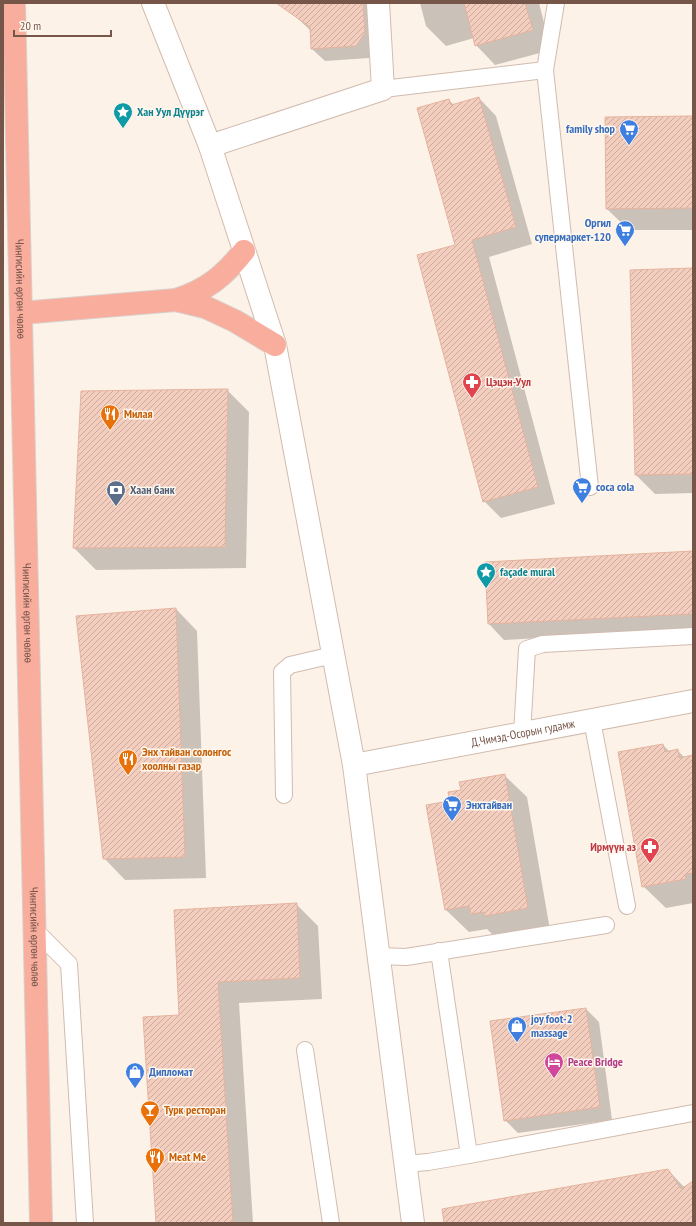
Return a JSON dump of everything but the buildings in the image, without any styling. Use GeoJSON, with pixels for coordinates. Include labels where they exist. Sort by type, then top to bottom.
{"type":"FeatureCollection","features":[{"type":"Feature","properties":{"kind":"highway","name":"Чингисийн өргөн чөлөө"},"geometry":{"type":"LineString","coordinates":[[14,3],[41,1223]]}},
{"type":"Feature","properties":{"kind":"highway"},"geometry":{"type":"LineString","coordinates":[[21,313],[176,300],[195,294],[217,279],[244,251]]}},
{"type":"Feature","properties":{"kind":"highway"},"geometry":{"type":"LineString","coordinates":[[176,300],[205,307],[235,320],[275,345]]}},
{"type":"Feature","properties":{"kind":"main road"},"geometry":{"type":"LineString","coordinates":[[153,3],[210,146],[275,345],[354,765],[413,1223]]}},
{"type":"Feature","properties":{"kind":"main road"},"geometry":{"type":"LineString","coordinates":[[210,146],[383,89],[378,3]]}},
{"type":"Feature","properties":{"kind":"main road","name":"Д.Чимэд-Осорын гудамж"},"geometry":{"type":"LineString","coordinates":[[354,765],[693,701]]}},
{"type":"Feature","properties":{"kind":"lane"},"geometry":{"type":"LineString","coordinates":[[556,3],[545,70],[590,487]]}},
{"type":"Feature","properties":{"kind":"lane"},"geometry":{"type":"LineString","coordinates":[[383,89],[545,70]]}},
{"type":"Feature","properties":{"kind":"lane"},"geometry":{"type":"LineString","coordinates":[[522,734],[527,649],[543,644],[693,636]]}},
{"type":"Feature","properties":{"kind":"lane"},"geometry":{"type":"LineString","coordinates":[[284,795],[282,672],[290,665],[333,655]]}},
{"type":"Feature","properties":{"kind":"lane"},"geometry":{"type":"LineString","coordinates":[[592,720],[627,906]]}},
{"type":"Feature","properties":{"kind":"lane"},"geometry":{"type":"LineString","coordinates":[[378,956],[406,957],[606,925]]}},
{"type":"Feature","properties":{"kind":"lane"},"geometry":{"type":"LineString","coordinates":[[34,929],[69,964],[85,1223]]}},
{"type":"Feature","properties":{"kind":"lane"},"geometry":{"type":"LineString","coordinates":[[439,952],[469,1155]]}},
{"type":"Feature","properties":{"kind":"lane"},"geometry":{"type":"LineString","coordinates":[[305,1050],[331,1223]]}},
{"type":"Feature","properties":{"kind":"lane"},"geometry":{"type":"LineString","coordinates":[[405,1164],[428,1162],[469,1155],[693,1113]]}},
{"type":"Feature","properties":{"kind":"place","name":"Хан Уул Дүүрэг"},"geometry":{"type":"Point","coordinates":[123,129]}},
{"type":"Feature","properties":{"kind":"place","name":"family shop"},"geometry":{"type":"Point","coordinates":[629,146]}},
{"type":"Feature","properties":{"kind":"place","name":"Оргил супермаркет-120"},"geometry":{"type":"Point","coordinates":[625,247]}},
{"type":"Feature","properties":{"kind":"place","name":"Цэцэн-Уул"},"geometry":{"type":"Point","coordinates":[472,399]}},
{"type":"Feature","properties":{"kind":"place","name":"Милая"},"geometry":{"type":"Point","coordinates":[110,431]}},
{"type":"Feature","properties":{"kind":"place","name":"coca cola"},"geometry":{"type":"Point","coordinates":[582,504]}},
{"type":"Feature","properties":{"kind":"place","name":"Хаан банк"},"geometry":{"type":"Point","coordinates":[116,507]}},
{"type":"Feature","properties":{"kind":"place","name":"façade mural"},"geometry":{"type":"Point","coordinates":[486,589]}},
{"type":"Feature","properties":{"kind":"place","name":"Энх тайван солонгос хоолны газар"},"geometry":{"type":"Point","coordinates":[128,776]}},
{"type":"Feature","properties":{"kind":"place","name":"Энхтайван"},"geometry":{"type":"Point","coordinates":[452,822]}},
{"type":"Feature","properties":{"kind":"place","name":"Ирмүүн аз"},"geometry":{"type":"Point","coordinates":[650,864]}},
{"type":"Feature","properties":{"kind":"place","name":"joy foot-2 massage"},"geometry":{"type":"Point","coordinates":[517,1043]}},
{"type":"Feature","properties":{"kind":"place","name":"Peace Bridge"},"geometry":{"type":"Point","coordinates":[554,1079]}},
{"type":"Feature","properties":{"kind":"place","name":"Дипломат"},"geometry":{"type":"Point","coordinates":[135,1089]}},
{"type":"Feature","properties":{"kind":"place","name":"Турк ресторан"},"geometry":{"type":"Point","coordinates":[150,1127]}},
{"type":"Feature","properties":{"kind":"place","name":"Meat Me"},"geometry":{"type":"Point","coordinates":[155,1174]}}]}
